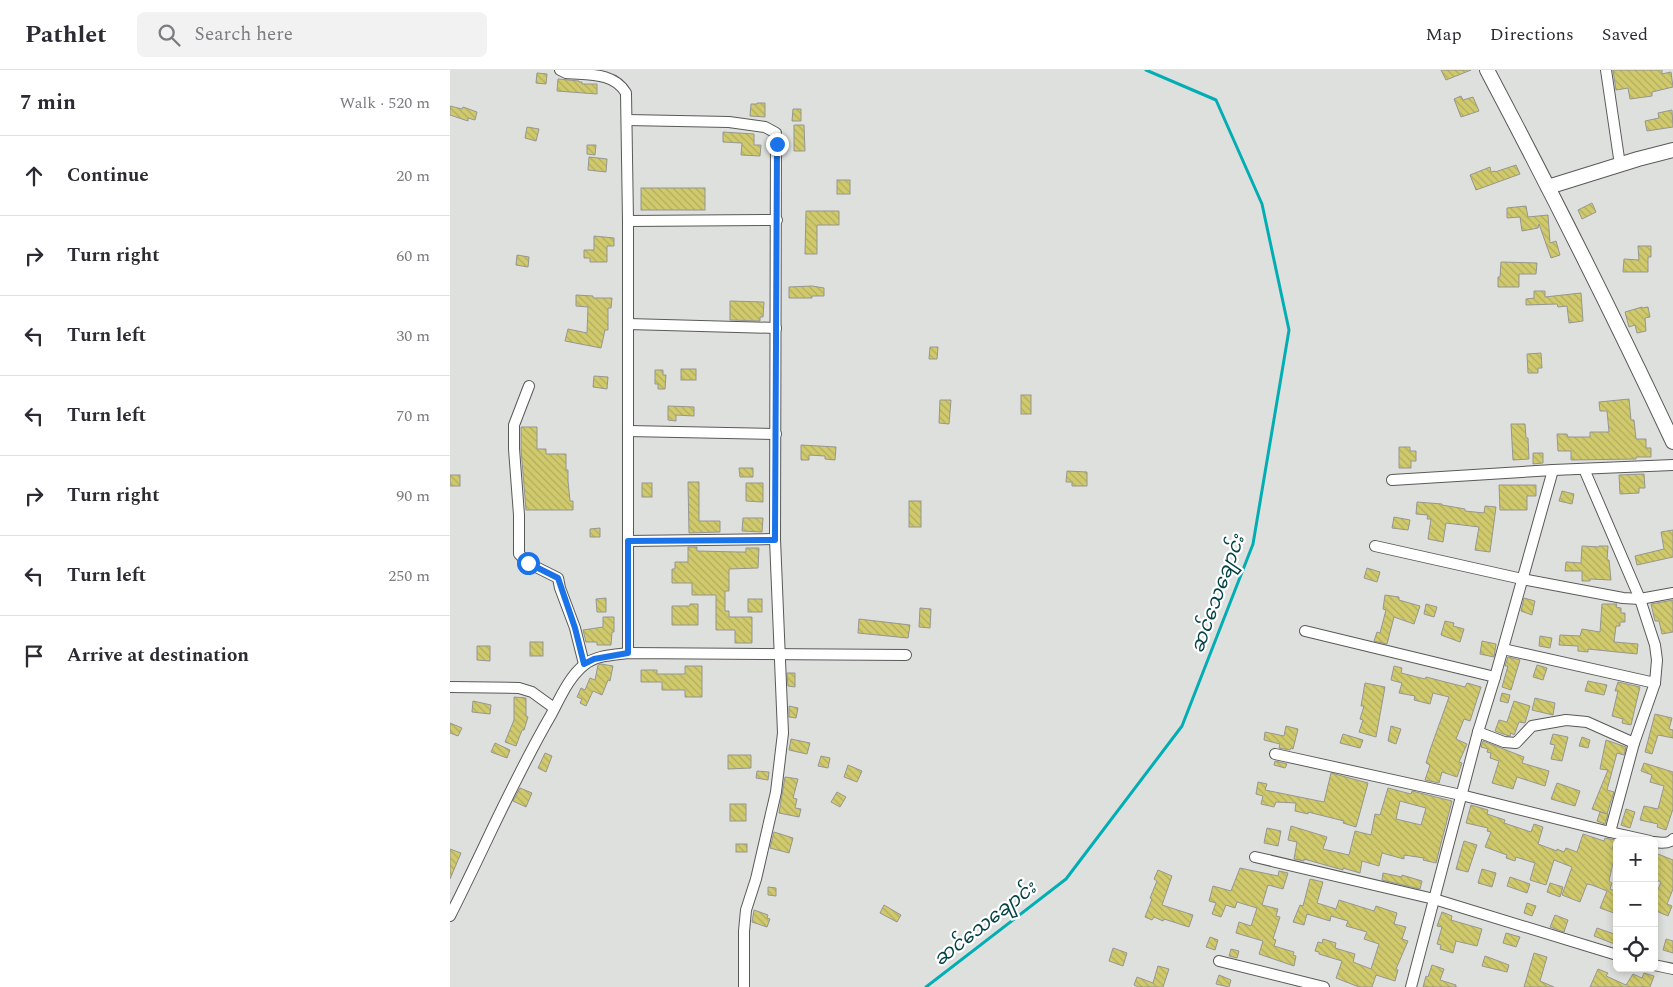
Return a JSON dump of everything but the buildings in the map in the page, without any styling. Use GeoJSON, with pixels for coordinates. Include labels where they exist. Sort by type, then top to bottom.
{"type":"FeatureCollection","features":[{"type":"Feature","properties":{"kind":"street"},"geometry":{"type":"LineString","coordinates":[[560,70],[566,73],[610,78],[622,86],[626,93],[628,120],[628,653]]}},
{"type":"Feature","properties":{"kind":"street"},"geometry":{"type":"LineString","coordinates":[[1487,70],[1639,368],[1673,442]]}},
{"type":"Feature","properties":{"kind":"street"},"geometry":{"type":"LineString","coordinates":[[1606,70],[1620,165]]}},
{"type":"Feature","properties":{"kind":"street"},"geometry":{"type":"LineString","coordinates":[[628,120],[729,122],[765,127],[776,134],[775,540],[783,733],[782,753],[767,837],[746,910],[744,987]]}},
{"type":"Feature","properties":{"kind":"street"},"geometry":{"type":"LineString","coordinates":[[1548,187],[1673,150]]}},
{"type":"Feature","properties":{"kind":"street"},"geometry":{"type":"LineString","coordinates":[[628,221],[776,220]]}},
{"type":"Feature","properties":{"kind":"street"},"geometry":{"type":"LineString","coordinates":[[628,324],[776,328]]}},
{"type":"Feature","properties":{"kind":"street"},"geometry":{"type":"LineString","coordinates":[[529,386],[514,425],[519,515],[519,554],[528,563],[558,578],[575,628],[584,664]]}},
{"type":"Feature","properties":{"kind":"street"},"geometry":{"type":"LineString","coordinates":[[628,431],[776,434]]}},
{"type":"Feature","properties":{"kind":"street"},"geometry":{"type":"LineString","coordinates":[[1392,480],[1673,465]]}},
{"type":"Feature","properties":{"kind":"street"},"geometry":{"type":"LineString","coordinates":[[1584,469],[1640,599],[1655,645],[1657,660],[1655,683],[1634,743],[1610,832]]}},
{"type":"Feature","properties":{"kind":"street"},"geometry":{"type":"LineString","coordinates":[[1411,987],[1478,732],[1553,470]]}},
{"type":"Feature","properties":{"kind":"street"},"geometry":{"type":"LineString","coordinates":[[628,541],[775,540]]}},
{"type":"Feature","properties":{"kind":"street"},"geometry":{"type":"LineString","coordinates":[[1375,546],[1522,579],[1596,593],[1640,599],[1673,593]]}},
{"type":"Feature","properties":{"kind":"street"},"geometry":{"type":"LineString","coordinates":[[1305,631],[1495,677]]}},
{"type":"Feature","properties":{"kind":"street"},"geometry":{"type":"LineString","coordinates":[[1503,649],[1655,683]]}},
{"type":"Feature","properties":{"kind":"street"},"geometry":{"type":"LineString","coordinates":[[450,916],[526,758],[573,677],[584,664],[594,659],[628,653],[906,655]]}},
{"type":"Feature","properties":{"kind":"street"},"geometry":{"type":"LineString","coordinates":[[450,687],[519,688],[532,692],[554,708]]}},
{"type":"Feature","properties":{"kind":"street"},"geometry":{"type":"LineString","coordinates":[[1478,732],[1504,742],[1516,743],[1532,726],[1566,720],[1587,722],[1634,743]]}},
{"type":"Feature","properties":{"kind":"street"},"geometry":{"type":"LineString","coordinates":[[1275,754],[1461,795],[1632,837]]}},
{"type":"Feature","properties":{"kind":"street"},"geometry":{"type":"LineString","coordinates":[[1658,843],[1673,839]]}},
{"type":"Feature","properties":{"kind":"street"},"geometry":{"type":"LineString","coordinates":[[1255,857],[1434,899],[1613,953]]}},
{"type":"Feature","properties":{"kind":"street"},"geometry":{"type":"LineString","coordinates":[[1219,961],[1324,987]]}},
{"type":"Feature","properties":{"kind":"street"},"geometry":{"type":"LineString","coordinates":[[1658,965],[1673,969]]}},
{"type":"Feature","properties":{"kind":"waterway","name":"ဆင်သေချောင်း"},"geometry":{"type":"LineString","coordinates":[[926,987],[1066,879],[1182,726],[1253,544],[1289,330],[1262,204],[1216,100],[1146,70]]}},
{"type":"Feature","properties":{"kind":"route"},"geometry":{"type":"LineString","coordinates":[[528,563],[558,578],[575,628],[584,664],[594,659],[628,653],[628,541],[775,540],[777,144]]}}]}
